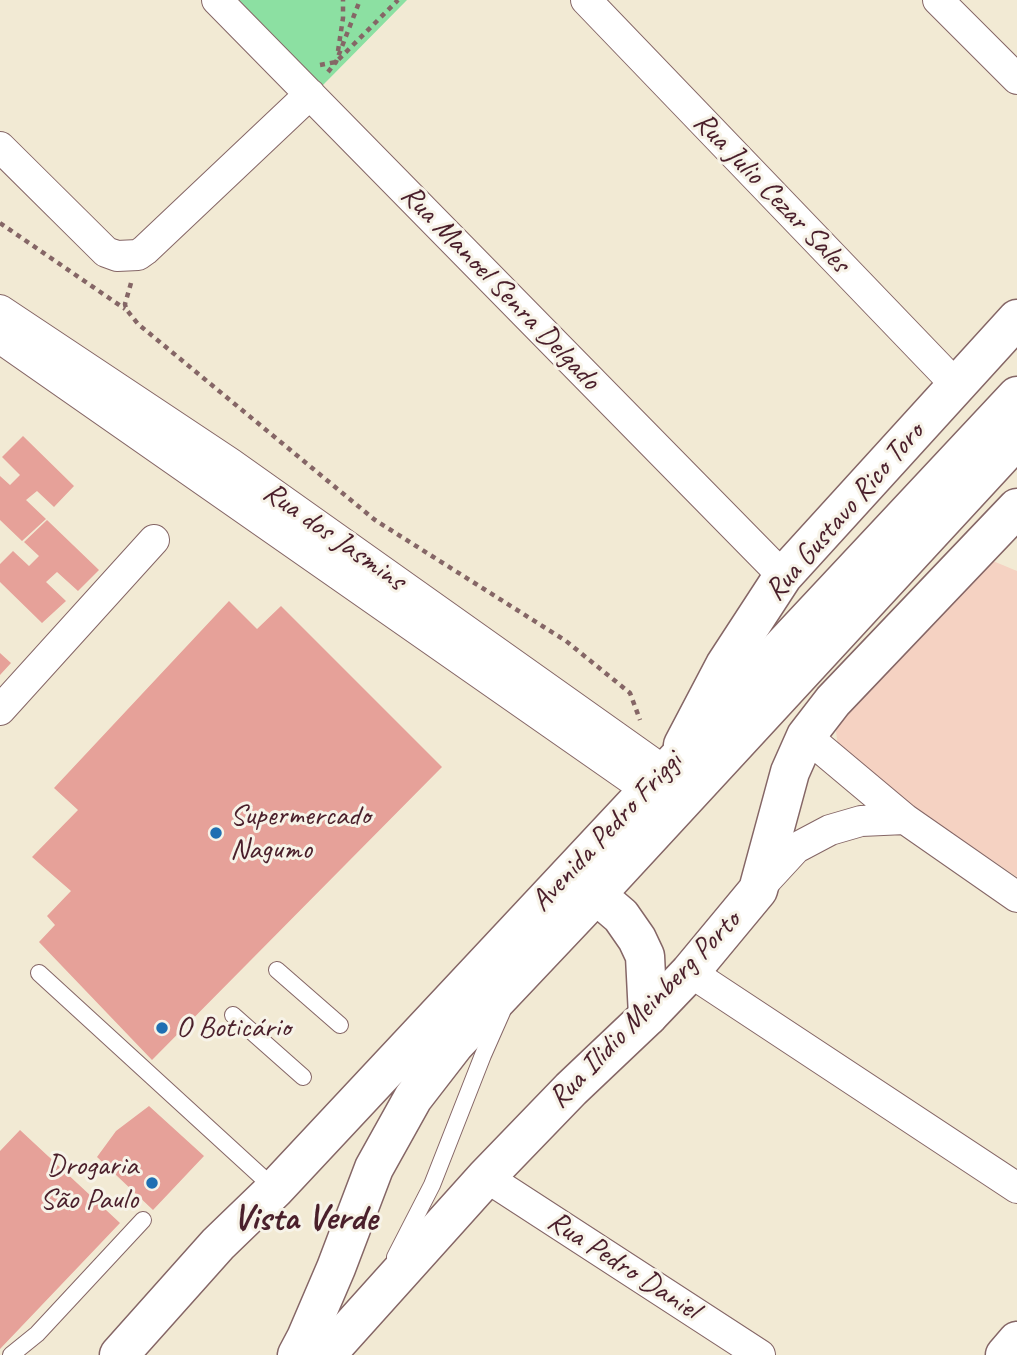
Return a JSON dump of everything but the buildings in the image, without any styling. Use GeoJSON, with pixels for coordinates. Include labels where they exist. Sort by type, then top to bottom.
{"type":"FeatureCollection","features":[{"type":"Feature","properties":{"kind":"main road","name":"Rua Gustavo Rico Toro"},"geometry":{"type":"LineString","coordinates":[[662,773],[725,665],[783,576],[1017,319]]}},
{"type":"Feature","properties":{"kind":"main road","name":"Avenida Pedro Friggi"},"geometry":{"type":"LineString","coordinates":[[119,1355],[196,1268],[275,1189],[1017,396]]}},
{"type":"Feature","properties":{"kind":"main road","name":"Avenida Pedro Friggi"},"geometry":{"type":"LineString","coordinates":[[297,1355],[336,1268],[374,1168],[412,1098],[454,1045],[1017,439]]}},
{"type":"Feature","properties":{"kind":"main road","name":"Rua Ilidio Meinberg Porto"},"geometry":{"type":"LineString","coordinates":[[326,1355],[486,1177],[690,972],[758,890],[790,772],[806,736],[833,701],[1012,525]]}},
{"type":"Feature","properties":{"kind":"main road"},"geometry":{"type":"LineString","coordinates":[[554,889],[594,897],[621,916],[645,956],[648,1016]]}},
{"type":"Feature","properties":{"kind":"main road"},"geometry":{"type":"LineString","coordinates":[[1004,1355],[1017,1341]]}},
{"type":"Feature","properties":{"kind":"street","name":"Rua Manoel Senra Delgado"},"geometry":{"type":"LineString","coordinates":[[217,0],[783,576]]}},
{"type":"Feature","properties":{"kind":"street","name":"Rua Julio Cezar Sales"},"geometry":{"type":"LineString","coordinates":[[586,0],[957,386]]}},
{"type":"Feature","properties":{"kind":"street"},"geometry":{"type":"LineString","coordinates":[[938,0],[1017,79]]}},
{"type":"Feature","properties":{"kind":"street"},"geometry":{"type":"LineString","coordinates":[[0,147],[106,252],[117,256],[138,255],[310,94]]}},
{"type":"Feature","properties":{"kind":"street","name":"Rua dos Jasmins"},"geometry":{"type":"LineString","coordinates":[[0,310],[230,463],[631,748],[662,773]]}},
{"type":"Feature","properties":{"kind":"street","name":"Rua dos Jasmins"},"geometry":{"type":"LineString","coordinates":[[0,338],[662,773]]}},
{"type":"Feature","properties":{"kind":"street"},"geometry":{"type":"LineString","coordinates":[[0,710],[153,540]]}},
{"type":"Feature","properties":{"kind":"street"},"geometry":{"type":"LineString","coordinates":[[806,736],[905,819],[1017,897]]}},
{"type":"Feature","properties":{"kind":"street"},"geometry":{"type":"LineString","coordinates":[[758,890],[796,848],[830,831],[861,821],[905,819]]}},
{"type":"Feature","properties":{"kind":"street"},"geometry":{"type":"LineString","coordinates":[[690,972],[1017,1188]]}},
{"type":"Feature","properties":{"kind":"street","name":"Rua Pedro Daniel"},"geometry":{"type":"LineString","coordinates":[[486,1177],[760,1355]]}},
{"type":"Feature","properties":{"kind":"lane"},"geometry":{"type":"LineString","coordinates":[[278,970],[340,1025]]}},
{"type":"Feature","properties":{"kind":"lane"},"geometry":{"type":"LineString","coordinates":[[39,974],[275,1189]]}},
{"type":"Feature","properties":{"kind":"lane"},"geometry":{"type":"LineString","coordinates":[[370,1307],[432,1185],[483,1055],[519,975]]}},
{"type":"Feature","properties":{"kind":"lane"},"geometry":{"type":"LineString","coordinates":[[233,1015],[303,1077]]}},
{"type":"Feature","properties":{"kind":"lane"},"geometry":{"type":"LineString","coordinates":[[11,1355],[37,1334],[143,1220]]}},
{"type":"Feature","properties":{"kind":"path"},"geometry":{"type":"LineString","coordinates":[[336,62],[343,0]]}},
{"type":"Feature","properties":{"kind":"path"},"geometry":{"type":"LineString","coordinates":[[336,62],[360,0]]}},
{"type":"Feature","properties":{"kind":"path"},"geometry":{"type":"LineString","coordinates":[[318,65],[336,62],[398,0]]}},
{"type":"Feature","properties":{"kind":"path"},"geometry":{"type":"LineString","coordinates":[[0,223],[126,309],[138,324],[375,520],[566,641],[629,693],[639,716],[641,732],[631,748]]}},
{"type":"Feature","properties":{"kind":"path"},"geometry":{"type":"LineString","coordinates":[[126,309],[138,255]]}},
{"type":"Feature","properties":{"kind":"shaded area"},"geometry":{"type":"Polygon","coordinates":[[[993,561],[1017,571],[1017,877],[845,761],[838,748],[836,731],[846,713],[978,565],[993,561]]]}},
{"type":"Feature","properties":{"kind":"green space"},"geometry":{"type":"Polygon","coordinates":[[[233,0],[407,0],[322,86],[233,0]]]}},
{"type":"Feature","properties":{"kind":"place","name":"Supermercado Nagumo"},"geometry":{"type":"Point","coordinates":[216,833]}},
{"type":"Feature","properties":{"kind":"place","name":"O Boticário"},"geometry":{"type":"Point","coordinates":[162,1028]}},
{"type":"Feature","properties":{"kind":"place","name":"Drogaria São Paulo"},"geometry":{"type":"Point","coordinates":[152,1183]}},
{"type":"Feature","properties":{"kind":"district","name":"Vista Verde"},"geometry":{"type":"Point","coordinates":[305,1219]}}]}
